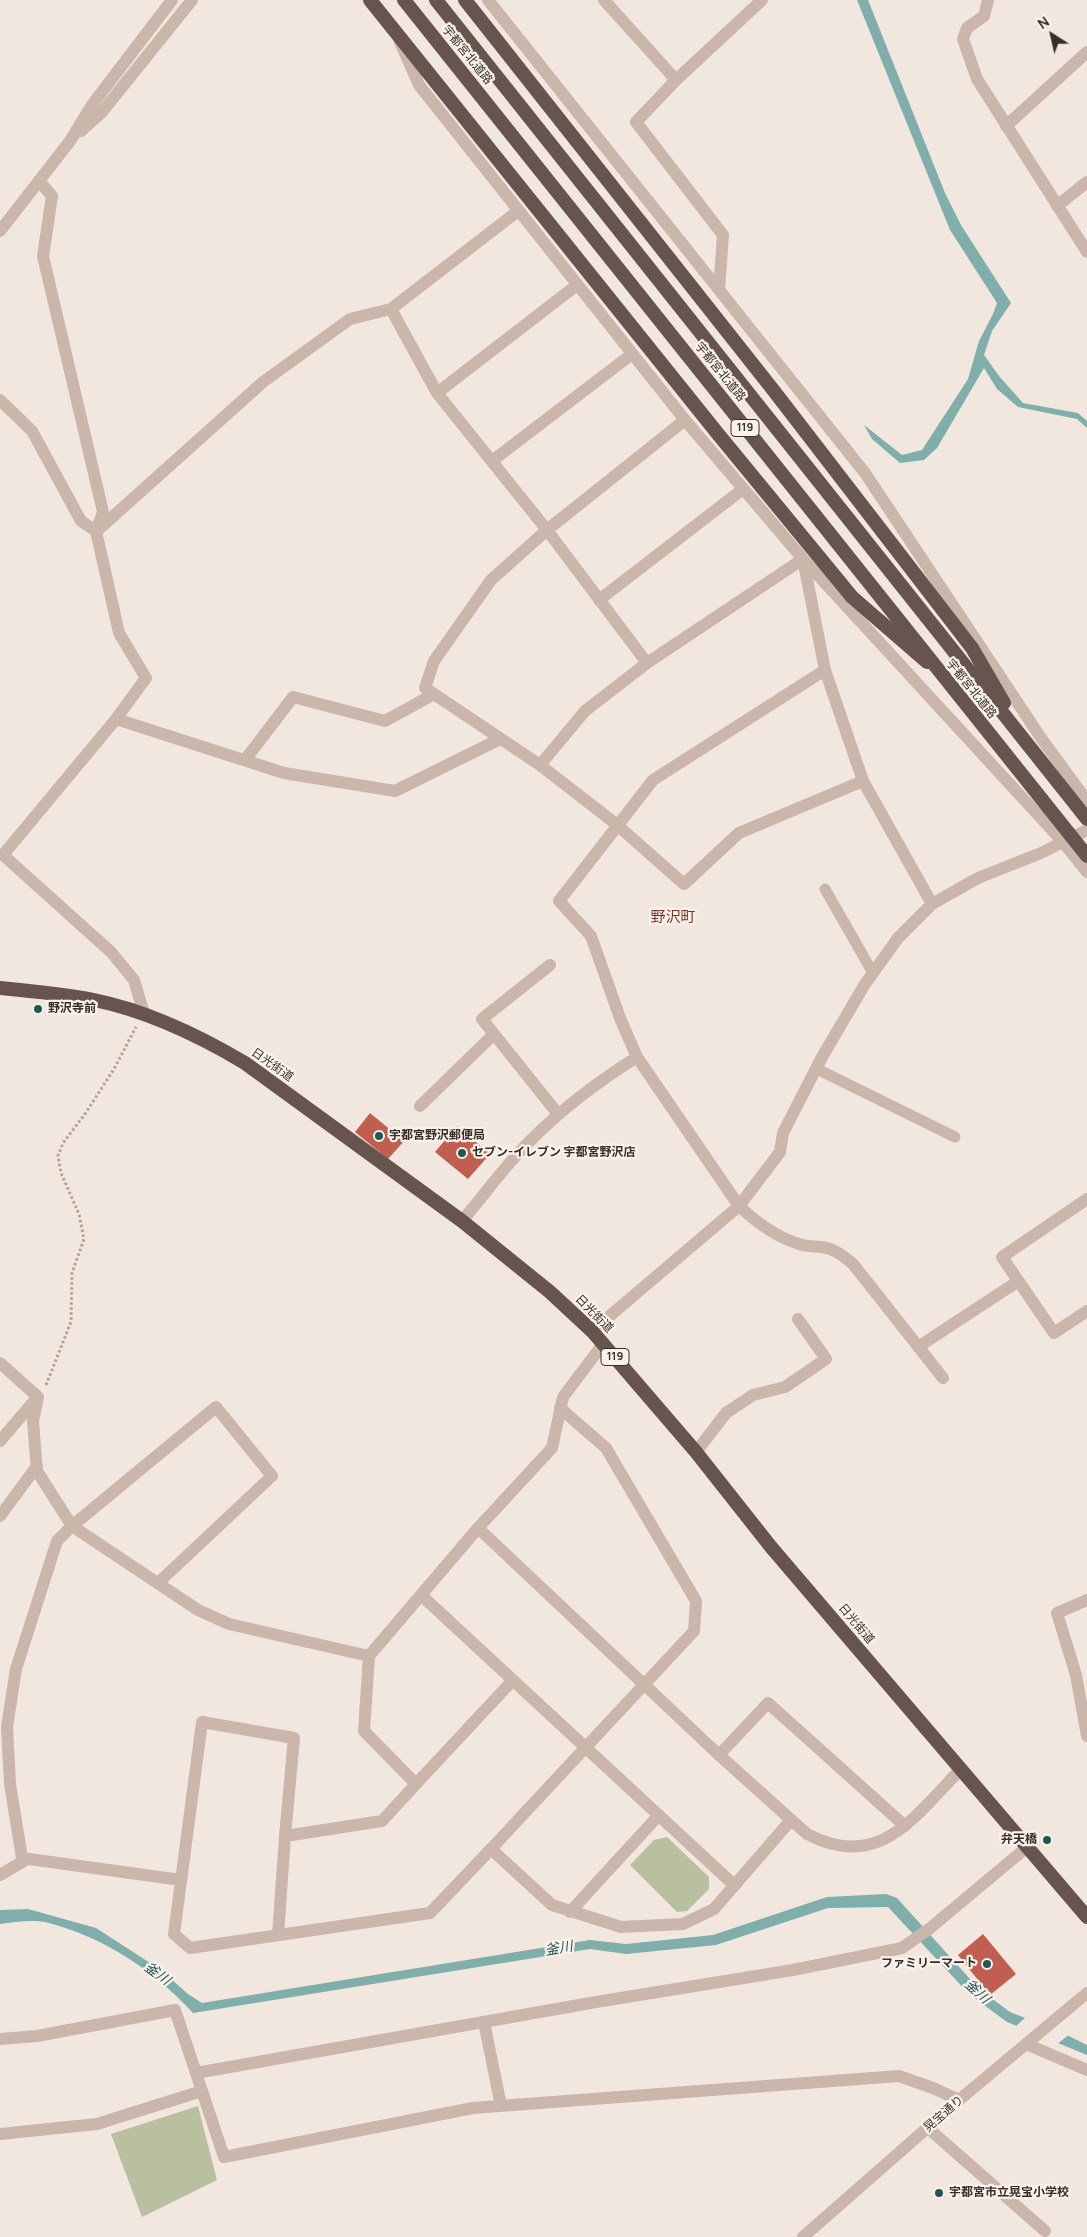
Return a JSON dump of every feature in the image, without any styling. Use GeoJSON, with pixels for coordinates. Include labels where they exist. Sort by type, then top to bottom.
{"type":"FeatureCollection","features":[{"type":"Feature","properties":{"kind":"highway"},"geometry":{"type":"LineString","coordinates":[[370,0],[458,107],[718,434],[852,597],[937,670]]}},
{"type":"Feature","properties":{"kind":"highway","name":"宇都宮北道路"},"geometry":{"type":"LineString","coordinates":[[404,0],[1087,856]]}},
{"type":"Feature","properties":{"kind":"highway","name":"宇都宮北道路"},"geometry":{"type":"LineString","coordinates":[[436,0],[1087,819]]}},
{"type":"Feature","properties":{"kind":"highway"},"geometry":{"type":"LineString","coordinates":[[465,0],[774,391],[972,648],[1027,742]]}},
{"type":"Feature","properties":{"kind":"highway","name":"日光街道"},"geometry":{"type":"LineString","coordinates":[[0,988],[53,993],[96,1000],[144,1014],[209,1042],[245,1063],[462,1221],[550,1292],[592,1331],[696,1452],[771,1547],[1026,1848],[1087,1917]]}},
{"type":"Feature","properties":{"kind":"street"},"geometry":{"type":"LineString","coordinates":[[0,231],[70,141],[92,105],[172,0]]}},
{"type":"Feature","properties":{"kind":"street"},"geometry":{"type":"LineString","coordinates":[[70,141],[102,112],[192,0]]}},
{"type":"Feature","properties":{"kind":"street"},"geometry":{"type":"LineString","coordinates":[[488,0],[865,473],[1041,738],[1087,801]]}},
{"type":"Feature","properties":{"kind":"street"},"geometry":{"type":"LineString","coordinates":[[604,0],[676,80]]}},
{"type":"Feature","properties":{"kind":"street"},"geometry":{"type":"LineString","coordinates":[[719,290],[724,235],[636,122],[676,80],[762,0]]}},
{"type":"Feature","properties":{"kind":"street"},"geometry":{"type":"LineString","coordinates":[[988,0],[984,16],[967,28],[963,39],[977,79],[1087,252]]}},
{"type":"Feature","properties":{"kind":"street"},"geometry":{"type":"LineString","coordinates":[[396,31],[419,85],[685,420],[803,559],[1063,842],[1087,872]]}},
{"type":"Feature","properties":{"kind":"street"},"geometry":{"type":"LineString","coordinates":[[1006,126],[1087,52]]}},
{"type":"Feature","properties":{"kind":"street"},"geometry":{"type":"LineString","coordinates":[[39,181],[52,196],[43,256],[103,512],[96,531],[119,633],[146,678],[116,719],[1,854],[111,952],[134,980],[144,1014]]}},
{"type":"Feature","properties":{"kind":"street"},"geometry":{"type":"LineString","coordinates":[[1057,206],[1087,182]]}},
{"type":"Feature","properties":{"kind":"street"},"geometry":{"type":"LineString","coordinates":[[96,531],[263,382],[350,319],[391,309],[518,211]]}},
{"type":"Feature","properties":{"kind":"street"},"geometry":{"type":"LineString","coordinates":[[437,393],[577,285]]}},
{"type":"Feature","properties":{"kind":"street"},"geometry":{"type":"LineString","coordinates":[[391,309],[437,393],[547,530],[647,663]]}},
{"type":"Feature","properties":{"kind":"street"},"geometry":{"type":"LineString","coordinates":[[492,461],[632,354]]}},
{"type":"Feature","properties":{"kind":"street"},"geometry":{"type":"LineString","coordinates":[[0,400],[32,431],[81,521],[96,531]]}},
{"type":"Feature","properties":{"kind":"street"},"geometry":{"type":"LineString","coordinates":[[685,420],[547,530],[491,580],[434,661],[426,688],[540,765],[616,824],[684,884],[739,833],[863,781]]}},
{"type":"Feature","properties":{"kind":"street"},"geometry":{"type":"LineString","coordinates":[[599,600],[743,489]]}},
{"type":"Feature","properties":{"kind":"street"},"geometry":{"type":"LineString","coordinates":[[540,765],[585,711],[647,663],[803,559]]}},
{"type":"Feature","properties":{"kind":"street"},"geometry":{"type":"LineString","coordinates":[[803,559],[825,670],[863,781],[932,904]]}},
{"type":"Feature","properties":{"kind":"street"},"geometry":{"type":"LineString","coordinates":[[825,670],[653,780],[616,824],[559,901],[591,936],[620,1018],[637,1057],[739,1206],[754,1220],[792,1241],[800,1245],[823,1247],[838,1252],[853,1264],[943,1378]]}},
{"type":"Feature","properties":{"kind":"street"},"geometry":{"type":"LineString","coordinates":[[245,760],[294,697],[385,721],[434,694]]}},
{"type":"Feature","properties":{"kind":"street"},"geometry":{"type":"LineString","coordinates":[[116,719],[284,772],[395,791],[500,739]]}},
{"type":"Feature","properties":{"kind":"street"},"geometry":{"type":"LineString","coordinates":[[592,1331],[739,1206],[780,1152],[783,1133],[817,1069],[873,973],[898,938],[932,904],[978,878],[1087,830]]}},
{"type":"Feature","properties":{"kind":"street"},"geometry":{"type":"LineString","coordinates":[[550,965],[482,1019],[558,1114]]}},
{"type":"Feature","properties":{"kind":"street"},"geometry":{"type":"LineString","coordinates":[[420,1106],[494,1034]]}},
{"type":"Feature","properties":{"kind":"street"},"geometry":{"type":"LineString","coordinates":[[462,1221],[530,1141],[558,1114],[590,1087],[637,1057]]}},
{"type":"Feature","properties":{"kind":"street"},"geometry":{"type":"LineString","coordinates":[[1087,1199],[1002,1257],[1017,1282],[1054,1333],[1087,1311]]}},
{"type":"Feature","properties":{"kind":"street"},"geometry":{"type":"LineString","coordinates":[[918,1346],[1017,1282]]}},
{"type":"Feature","properties":{"kind":"street"},"geometry":{"type":"LineString","coordinates":[[696,1452],[726,1413],[753,1395],[785,1387],[826,1359],[798,1319]]}},
{"type":"Feature","properties":{"kind":"street"},"geometry":{"type":"LineString","coordinates":[[416,1784],[364,1732],[369,1656],[478,1528],[552,1448],[563,1397],[603,1344]]}},
{"type":"Feature","properties":{"kind":"street"},"geometry":{"type":"LineString","coordinates":[[0,1363],[40,1396]]}},
{"type":"Feature","properties":{"kind":"street"},"geometry":{"type":"LineString","coordinates":[[0,1440],[40,1396]]}},
{"type":"Feature","properties":{"kind":"street"},"geometry":{"type":"LineString","coordinates":[[40,1396],[32,1420],[37,1471],[72,1526],[198,1610],[229,1624],[369,1656]]}},
{"type":"Feature","properties":{"kind":"street"},"geometry":{"type":"LineString","coordinates":[[158,1584],[272,1476],[216,1407],[72,1526],[57,1541],[16,1669],[6,1727],[10,1784],[22,1858],[181,1880]]}},
{"type":"Feature","properties":{"kind":"street"},"geometry":{"type":"LineString","coordinates":[[278,1935],[294,1738],[202,1722],[174,1934],[190,1948],[430,1913],[694,1631],[696,1601],[606,1448],[560,1408]]}},
{"type":"Feature","properties":{"kind":"street"},"geometry":{"type":"LineString","coordinates":[[0,1516],[36,1466]]}},
{"type":"Feature","properties":{"kind":"street"},"geometry":{"type":"LineString","coordinates":[[478,1528],[718,1755],[790,1820],[807,1834],[824,1843],[868,1846],[886,1840],[905,1826],[960,1770]]}},
{"type":"Feature","properties":{"kind":"street"},"geometry":{"type":"LineString","coordinates":[[421,1595],[734,1885]]}},
{"type":"Feature","properties":{"kind":"street"},"geometry":{"type":"LineString","coordinates":[[1087,1600],[1056,1613],[1076,1675],[1087,1736]]}},
{"type":"Feature","properties":{"kind":"street"},"geometry":{"type":"LineString","coordinates":[[285,1836],[382,1821],[513,1680]]}},
{"type":"Feature","properties":{"kind":"street"},"geometry":{"type":"LineString","coordinates":[[718,1755],[768,1703],[905,1826]]}},
{"type":"Feature","properties":{"kind":"street"},"geometry":{"type":"LineString","coordinates":[[570,1912],[659,1815]]}},
{"type":"Feature","properties":{"kind":"street"},"geometry":{"type":"LineString","coordinates":[[491,1849],[552,1905],[621,1927],[683,1924],[714,1909],[790,1820]]}},
{"type":"Feature","properties":{"kind":"street"},"geometry":{"type":"LineString","coordinates":[[196,2073],[793,1970],[902,1948],[915,1941],[1026,1848]]}},
{"type":"Feature","properties":{"kind":"street"},"geometry":{"type":"LineString","coordinates":[[0,1875],[27,1859]]}},
{"type":"Feature","properties":{"kind":"street","name":"晃宝通り"},"geometry":{"type":"LineString","coordinates":[[803,2237],[959,2100],[1087,1993]]}},
{"type":"Feature","properties":{"kind":"street"},"geometry":{"type":"LineString","coordinates":[[0,2039],[37,2036],[175,2010],[224,2157],[473,2108],[899,2076],[959,2100]]}},
{"type":"Feature","properties":{"kind":"street"},"geometry":{"type":"LineString","coordinates":[[484,2022],[501,2106]]}},
{"type":"Feature","properties":{"kind":"street"},"geometry":{"type":"LineString","coordinates":[[1030,2040],[1087,2070]]}},
{"type":"Feature","properties":{"kind":"street"},"geometry":{"type":"LineString","coordinates":[[0,2134],[97,2124],[202,2091]]}},
{"type":"Feature","properties":{"kind":"street"},"geometry":{"type":"LineString","coordinates":[[928,2128],[1045,2231]]}},
{"type":"Feature","properties":{"kind":"lane"},"geometry":{"type":"LineString","coordinates":[[825,889],[873,973]]}},
{"type":"Feature","properties":{"kind":"lane"},"geometry":{"type":"LineString","coordinates":[[817,1069],[955,1137]]}},
{"type":"Feature","properties":{"kind":"path"},"geometry":{"type":"LineString","coordinates":[[40,1396],[71,1322],[72,1273],[84,1239],[79,1214],[61,1173],[58,1156],[63,1143],[85,1114],[114,1069],[144,1014]]}},
{"type":"Feature","properties":{"kind":"green space"},"geometry":{"type":"Polygon","coordinates":[[[667,1837],[709,1877],[709,1889],[687,1911],[677,1912],[630,1865],[654,1840],[667,1837]]]}},
{"type":"Feature","properties":{"kind":"green space"},"geometry":{"type":"Polygon","coordinates":[[[198,2106],[217,2180],[142,2217],[111,2134],[198,2106]]]}},
{"type":"Feature","properties":{"kind":"water"},"geometry":{"type":"Polygon","coordinates":[[[857,0],[868,0],[945,193],[961,225],[1011,303],[992,331],[984,355],[999,376],[1023,403],[1078,413],[1087,421],[1087,428],[1077,419],[1018,407],[997,389],[984,368],[937,448],[924,460],[900,463],[872,439],[864,425],[902,455],[922,450],[968,379],[979,341],[997,303],[950,230],[857,0]]]}},
{"type":"Feature","properties":{"kind":"water","name":"釜川"},"geometry":{"type":"Polygon","coordinates":[[[886,1894],[897,1898],[979,1989],[1010,2012],[1063,2033],[1087,2045],[1087,2055],[1007,2022],[969,1994],[888,1907],[828,1908],[716,1945],[626,1954],[590,1949],[193,2013],[146,1970],[90,1937],[70,1929],[38,1921],[0,1924],[0,1910],[28,1909],[96,1928],[161,1970],[188,1994],[202,2003],[590,1940],[626,1944],[713,1935],[827,1897],[886,1894]]]}},
{"type":"Feature","properties":{"kind":"pier"},"geometry":{"type":"Polygon","coordinates":[[[1027,2016],[1070,2034],[1056,2045],[1014,2028],[1027,2016]]]}},
{"type":"Feature","properties":{"kind":"building","name":"宇都宮野沢郵便局"},"geometry":{"type":"Polygon","coordinates":[[[370,1113],[404,1141],[388,1159],[355,1132],[370,1113]]]}},
{"type":"Feature","properties":{"kind":"building","name":"セブン-イレブン 宇都宮野沢店"},"geometry":{"type":"Polygon","coordinates":[[[457,1126],[490,1154],[468,1179],[435,1152],[457,1126]]]}},
{"type":"Feature","properties":{"kind":"building","name":"ファミリーマート"},"geometry":{"type":"Polygon","coordinates":[[[983,1934],[1016,1974],[990,1995],[958,1955],[983,1934]]]}},
{"type":"Feature","properties":{"kind":"place","name":"野沢寺前"},"geometry":{"type":"Point","coordinates":[38,1009]}},
{"type":"Feature","properties":{"kind":"place","name":"宇都宮野沢郵便局"},"geometry":{"type":"Point","coordinates":[379,1136]}},
{"type":"Feature","properties":{"kind":"place","name":"セブン-イレブン 宇都宮野沢店"},"geometry":{"type":"Point","coordinates":[462,1153]}},
{"type":"Feature","properties":{"kind":"place","name":"弁天橋"},"geometry":{"type":"Point","coordinates":[1047,1840]}},
{"type":"Feature","properties":{"kind":"place","name":"ファミリーマート"},"geometry":{"type":"Point","coordinates":[987,1964]}},
{"type":"Feature","properties":{"kind":"place","name":"宇都宮市立晃宝小学校"},"geometry":{"type":"Point","coordinates":[939,2193]}},
{"type":"Feature","properties":{"kind":"district","name":"野沢町"},"geometry":{"type":"Point","coordinates":[673,918]}}]}
